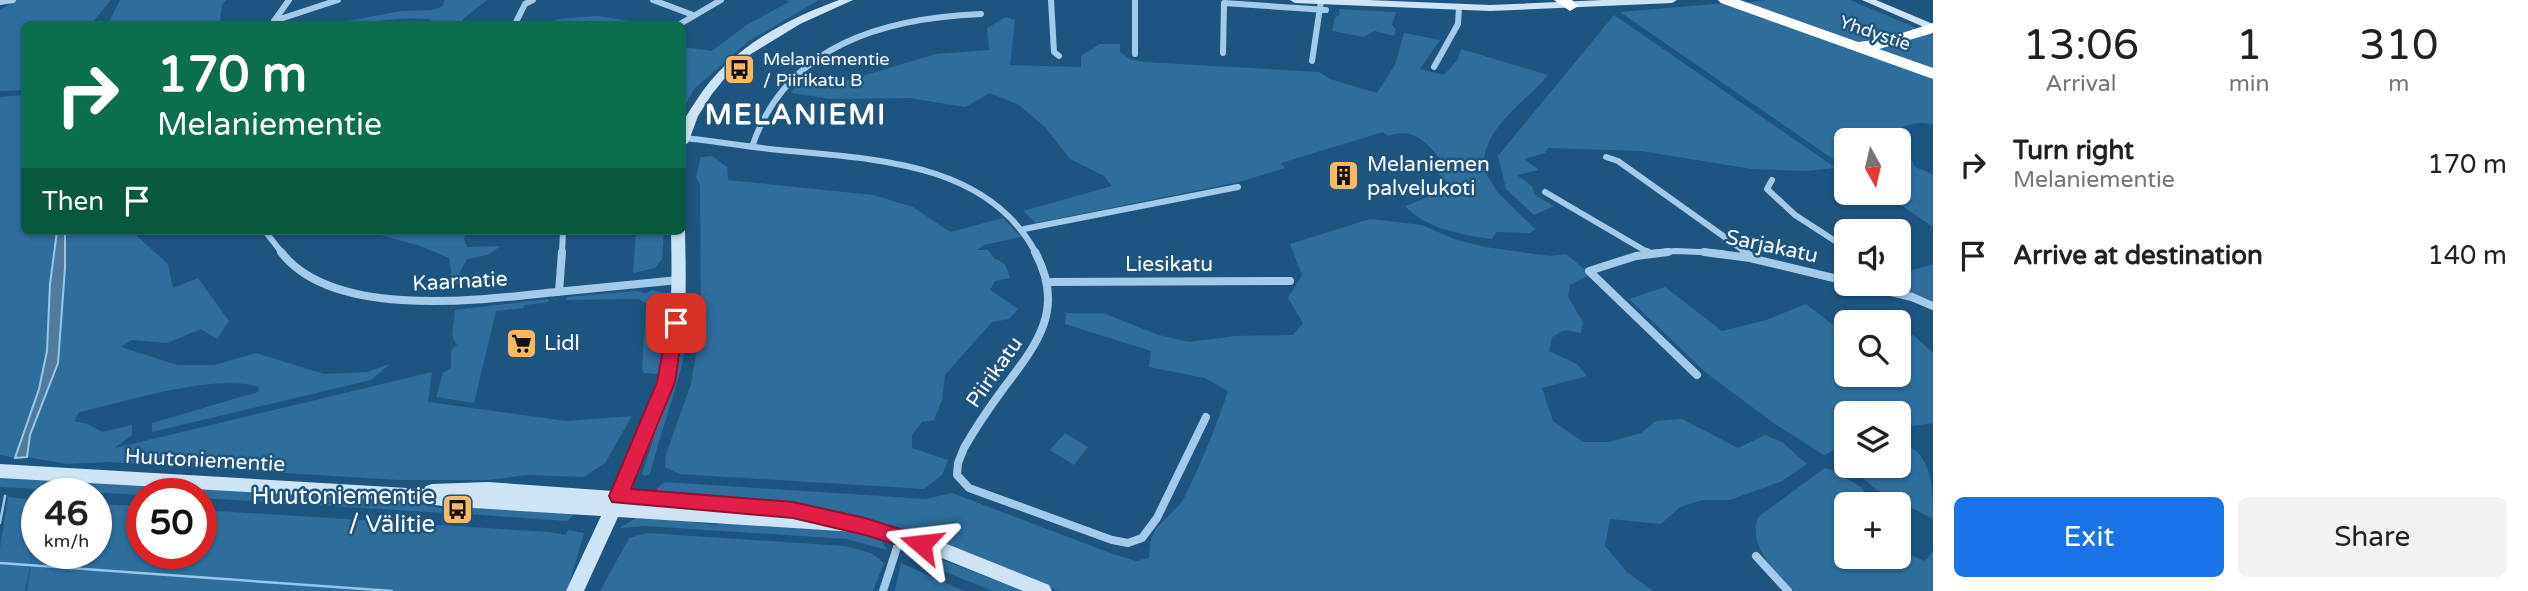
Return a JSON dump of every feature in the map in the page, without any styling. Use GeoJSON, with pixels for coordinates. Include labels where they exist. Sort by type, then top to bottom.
{"type":"FeatureCollection","features":[{"type":"Feature","properties":{"kind":"highway","name":"Yhdystie"},"geometry":{"type":"LineString","coordinates":[[1726,0],[1933,71]]}},
{"type":"Feature","properties":{"kind":"highway"},"geometry":{"type":"LineString","coordinates":[[1849,44],[1871,47],[1933,27]]}},
{"type":"Feature","properties":{"kind":"highway"},"geometry":{"type":"LineString","coordinates":[[1933,38],[1922,41],[1913,48],[1917,58],[1933,71]]}},
{"type":"Feature","properties":{"kind":"main road"},"geometry":{"type":"LineString","coordinates":[[686,135],[703,99],[742,56],[788,25],[846,0]]}},
{"type":"Feature","properties":{"kind":"main road"},"geometry":{"type":"LineString","coordinates":[[1295,0],[1323,7],[1459,7],[1672,0]]}},
{"type":"Feature","properties":{"kind":"main road"},"geometry":{"type":"LineString","coordinates":[[1867,0],[1933,27]]}},
{"type":"Feature","properties":{"kind":"main road"},"geometry":{"type":"LineString","coordinates":[[1878,0],[1933,27]]}},
{"type":"Feature","properties":{"kind":"main road"},"geometry":{"type":"LineString","coordinates":[[575,591],[666,382],[673,350],[679,280],[678,235]]}},
{"type":"Feature","properties":{"kind":"main road","name":"Huutoniementie"},"geometry":{"type":"LineString","coordinates":[[0,471],[408,494],[442,499],[615,503],[858,525],[942,550],[1043,591]]}},
{"type":"Feature","properties":{"kind":"street"},"geometry":{"type":"LineString","coordinates":[[0,2],[13,0]]}},
{"type":"Feature","properties":{"kind":"street"},"geometry":{"type":"LineString","coordinates":[[274,21],[289,0]]}},
{"type":"Feature","properties":{"kind":"street"},"geometry":{"type":"LineString","coordinates":[[279,21],[338,0]]}},
{"type":"Feature","properties":{"kind":"street"},"geometry":{"type":"LineString","coordinates":[[516,21],[525,4],[533,0]]}},
{"type":"Feature","properties":{"kind":"street"},"geometry":{"type":"LineString","coordinates":[[653,0],[693,15]]}},
{"type":"Feature","properties":{"kind":"street"},"geometry":{"type":"LineString","coordinates":[[684,21],[721,0]]}},
{"type":"Feature","properties":{"kind":"street"},"geometry":{"type":"LineString","coordinates":[[1051,0],[1054,52],[1059,56]]}},
{"type":"Feature","properties":{"kind":"street"},"geometry":{"type":"LineString","coordinates":[[1135,0],[1135,54]]}},
{"type":"Feature","properties":{"kind":"street"},"geometry":{"type":"LineString","coordinates":[[1223,54],[1224,2],[1323,7],[1312,61]]}},
{"type":"Feature","properties":{"kind":"street"},"geometry":{"type":"LineString","coordinates":[[1434,67],[1458,24],[1459,7]]}},
{"type":"Feature","properties":{"kind":"street"},"geometry":{"type":"LineString","coordinates":[[752,147],[768,108],[781,88],[824,54],[856,38],[915,20],[981,14]]}},
{"type":"Feature","properties":{"kind":"street","name":"Piirikatu"},"geometry":{"type":"LineString","coordinates":[[686,141],[877,160],[935,173],[970,188],[996,205],[1024,229],[1039,256],[1050,296],[1036,345],[992,404],[956,462],[958,477],[963,484],[975,491],[1047,513],[1126,543],[1142,538],[1184,466],[1206,417]]}},
{"type":"Feature","properties":{"kind":"street"},"geometry":{"type":"LineString","coordinates":[[1606,157],[1623,164],[1749,256]]}},
{"type":"Feature","properties":{"kind":"street"},"geometry":{"type":"LineString","coordinates":[[1772,180],[1767,189],[1777,200],[1834,240]]}},
{"type":"Feature","properties":{"kind":"street"},"geometry":{"type":"LineString","coordinates":[[1024,229],[1238,187]]}},
{"type":"Feature","properties":{"kind":"street"},"geometry":{"type":"LineString","coordinates":[[1545,192],[1648,253]]}},
{"type":"Feature","properties":{"kind":"street","name":"Kaarnatie"},"geometry":{"type":"LineString","coordinates":[[267,235],[297,268],[319,280],[382,299],[449,302],[679,280]]}},
{"type":"Feature","properties":{"kind":"street"},"geometry":{"type":"LineString","coordinates":[[559,292],[563,235]]}},
{"type":"Feature","properties":{"kind":"street","name":"Sarjakatu"},"geometry":{"type":"LineString","coordinates":[[1696,375],[1589,271],[1648,253],[1686,250],[1749,256],[1834,278]]}},
{"type":"Feature","properties":{"kind":"street","name":"Liesikatu"},"geometry":{"type":"LineString","coordinates":[[1048,282],[1290,281]]}},
{"type":"Feature","properties":{"kind":"street"},"geometry":{"type":"LineString","coordinates":[[1908,296],[1933,306]]}},
{"type":"Feature","properties":{"kind":"street"},"geometry":{"type":"LineString","coordinates":[[883,591],[900,537]]}},
{"type":"Feature","properties":{"kind":"street"},"geometry":{"type":"LineString","coordinates":[[1755,556],[1788,591]]}},
{"type":"Feature","properties":{"kind":"shaded area"},"geometry":{"type":"Polygon","coordinates":[[[16,0],[111,0],[94,21],[21,21],[21,90],[0,91],[0,10],[16,0]]]}},
{"type":"Feature","properties":{"kind":"shaded area"},"geometry":{"type":"Polygon","coordinates":[[[120,0],[226,0],[222,5],[220,21],[110,21],[120,0]]]}},
{"type":"Feature","properties":{"kind":"shaded area"},"geometry":{"type":"Polygon","coordinates":[[[445,0],[487,0],[463,21],[416,18],[346,21],[401,11],[442,7],[445,0]]]}},
{"type":"Feature","properties":{"kind":"shaded area"},"geometry":{"type":"Polygon","coordinates":[[[786,0],[819,0],[749,41],[694,89],[686,104],[686,47],[712,51],[748,24],[789,2],[786,0]]]}},
{"type":"Feature","properties":{"kind":"shaded area"},"geometry":{"type":"Polygon","coordinates":[[[1767,0],[1850,0],[1933,35],[1933,70],[1742,3],[1767,0]]]}},
{"type":"Feature","properties":{"kind":"shaded area"},"geometry":{"type":"Polygon","coordinates":[[[1726,3],[1933,77],[1933,125],[1919,123],[1901,128],[1834,128],[1834,160],[1620,12],[1726,3]]]}},
{"type":"Feature","properties":{"kind":"shaded area"},"geometry":{"type":"Polygon","coordinates":[[[1339,9],[1396,12],[1392,25],[1396,29],[1394,36],[1375,31],[1363,37],[1332,31],[1335,17],[1340,15],[1339,9]]]}},
{"type":"Feature","properties":{"kind":"shaded area"},"geometry":{"type":"Polygon","coordinates":[[[1614,15],[1834,168],[1806,171],[1752,169],[1641,151],[1548,148],[1545,153],[1524,159],[1539,170],[1517,175],[1532,186],[1535,195],[1554,206],[1534,215],[1506,189],[1498,156],[1614,15]]]}},
{"type":"Feature","properties":{"kind":"shaded area"},"geometry":{"type":"Polygon","coordinates":[[[597,16],[630,21],[553,21],[597,16]]]}},
{"type":"Feature","properties":{"kind":"shaded area"},"geometry":{"type":"Polygon","coordinates":[[[1006,17],[1015,20],[1010,65],[1081,67],[1081,56],[1100,44],[1120,44],[1120,52],[1130,59],[1144,62],[1319,72],[1330,79],[1377,93],[1395,65],[1404,33],[1440,40],[1420,69],[1444,75],[1458,59],[1461,49],[1548,75],[1491,137],[1483,169],[1498,193],[1535,229],[1530,233],[1496,232],[1492,239],[1457,233],[1423,220],[1405,206],[1452,188],[1436,171],[1442,161],[1419,138],[1405,133],[1388,136],[1383,132],[1281,163],[1285,168],[1239,182],[1036,223],[1023,211],[1112,186],[1104,176],[1070,159],[1045,127],[1019,105],[990,93],[965,107],[910,98],[831,99],[791,93],[802,80],[832,85],[936,54],[989,50],[987,28],[1006,17]]]}},
{"type":"Feature","properties":{"kind":"shaded area"},"geometry":{"type":"Polygon","coordinates":[[[21,95],[21,235],[56,235],[50,284],[47,351],[39,389],[15,458],[0,455],[0,97],[21,95]]]}},
{"type":"Feature","properties":{"kind":"shaded area"},"geometry":{"type":"Polygon","coordinates":[[[712,156],[727,167],[728,180],[873,195],[913,207],[950,232],[1003,218],[1021,237],[984,245],[977,250],[988,250],[994,258],[1005,264],[1010,278],[995,281],[990,290],[1018,309],[1009,319],[992,322],[945,375],[942,400],[934,420],[922,422],[912,435],[912,448],[948,460],[942,475],[924,489],[679,474],[665,467],[666,454],[691,384],[701,326],[700,185],[696,177],[701,157],[712,156]]]}},
{"type":"Feature","properties":{"kind":"shaded area"},"geometry":{"type":"Polygon","coordinates":[[[1911,158],[1915,167],[1933,174],[1933,227],[1901,205],[1911,205],[1911,158]]]}},
{"type":"Feature","properties":{"kind":"shaded area"},"geometry":{"type":"Polygon","coordinates":[[[1370,219],[1422,225],[1454,239],[1485,247],[1550,256],[1566,254],[1585,270],[1587,276],[1570,285],[1568,297],[1583,322],[1581,333],[1565,330],[1552,337],[1549,351],[1577,364],[1587,376],[1542,388],[1553,421],[1583,442],[1609,442],[1641,433],[1656,421],[1682,419],[1738,448],[1765,435],[1782,442],[1807,464],[1782,481],[1730,500],[1702,500],[1680,507],[1661,524],[1610,519],[1605,546],[1627,572],[1653,591],[1059,591],[935,542],[805,506],[653,493],[664,482],[926,499],[952,493],[1113,554],[1136,561],[1149,558],[1154,532],[1185,496],[1228,391],[1205,378],[1149,367],[1151,351],[1065,324],[1066,313],[1103,313],[1159,335],[1189,342],[1235,336],[1293,335],[1303,323],[1288,298],[1302,275],[1290,244],[1370,219]]]}},
{"type":"Feature","properties":{"kind":"shaded area"},"geometry":{"type":"Polygon","coordinates":[[[56,235],[65,235],[58,363],[30,435],[27,457],[15,458],[39,389],[47,351],[50,284],[56,235]]]}},
{"type":"Feature","properties":{"kind":"shaded area"},"geometry":{"type":"Polygon","coordinates":[[[65,235],[138,235],[168,264],[173,288],[198,278],[229,321],[217,339],[201,329],[167,343],[131,340],[121,347],[177,365],[215,365],[256,353],[324,374],[367,372],[390,364],[371,380],[152,432],[152,423],[258,392],[259,387],[241,383],[195,386],[79,412],[74,421],[88,424],[102,432],[132,425],[132,435],[115,448],[432,372],[428,402],[566,421],[632,416],[605,463],[584,477],[526,475],[489,480],[398,480],[109,462],[67,464],[27,457],[30,435],[58,363],[65,235]]]}},
{"type":"Feature","properties":{"kind":"shaded area"},"geometry":{"type":"Polygon","coordinates":[[[381,235],[465,235],[467,247],[501,246],[487,255],[467,259],[455,290],[448,291],[451,270],[449,258],[381,235]]]}},
{"type":"Feature","properties":{"kind":"shaded area"},"geometry":{"type":"Polygon","coordinates":[[[636,235],[664,235],[662,259],[655,268],[633,273],[636,235]]]}},
{"type":"Feature","properties":{"kind":"shaded area"},"geometry":{"type":"Polygon","coordinates":[[[1933,264],[1933,301],[1911,293],[1911,270],[1933,264]]]}},
{"type":"Feature","properties":{"kind":"shaded area"},"geometry":{"type":"Polygon","coordinates":[[[1665,287],[1722,331],[1766,320],[1806,304],[1834,326],[1834,387],[1911,387],[1912,334],[1933,353],[1933,423],[1911,426],[1911,401],[1834,401],[1834,450],[1824,455],[1775,424],[1705,372],[1629,299],[1665,287]]]}},
{"type":"Feature","properties":{"kind":"shaded area"},"geometry":{"type":"Polygon","coordinates":[[[652,290],[669,294],[664,331],[667,345],[661,371],[656,374],[644,373],[642,369],[646,303],[638,299],[566,300],[567,297],[634,291],[646,293],[652,290]]]}},
{"type":"Feature","properties":{"kind":"shaded area"},"geometry":{"type":"Polygon","coordinates":[[[691,297],[688,336],[679,374],[650,474],[645,476],[642,474],[671,386],[685,298],[691,297]]]}},
{"type":"Feature","properties":{"kind":"shaded area"},"geometry":{"type":"Polygon","coordinates":[[[548,299],[549,302],[496,311],[474,403],[436,397],[443,373],[451,368],[451,350],[457,345],[452,336],[455,310],[548,299]]]}},
{"type":"Feature","properties":{"kind":"shaded area"},"geometry":{"type":"Polygon","coordinates":[[[1065,433],[1088,447],[1074,465],[1050,450],[1065,433]]]}},
{"type":"Feature","properties":{"kind":"shaded area"},"geometry":{"type":"Polygon","coordinates":[[[1911,448],[1925,462],[1929,473],[1933,519],[1911,508],[1911,492],[1877,490],[1863,478],[1911,478],[1911,448]]]}},
{"type":"Feature","properties":{"kind":"shaded area"},"geometry":{"type":"Polygon","coordinates":[[[1825,468],[1834,471],[1834,478],[1846,478],[1864,492],[1834,492],[1834,569],[1911,569],[1911,555],[1925,561],[1933,551],[1933,591],[1794,591],[1779,576],[1760,548],[1756,538],[1758,517],[1825,468]]]}},
{"type":"Feature","properties":{"kind":"shaded area"},"geometry":{"type":"Polygon","coordinates":[[[0,475],[48,478],[21,478],[21,488],[0,487],[0,475]]]}},
{"type":"Feature","properties":{"kind":"shaded area"},"geometry":{"type":"Polygon","coordinates":[[[112,482],[126,483],[126,494],[112,493],[112,482]]]}},
{"type":"Feature","properties":{"kind":"shaded area"},"geometry":{"type":"Polygon","coordinates":[[[217,489],[401,500],[445,509],[447,513],[217,499],[217,489]]]}},
{"type":"Feature","properties":{"kind":"shaded area"},"geometry":{"type":"Polygon","coordinates":[[[8,497],[21,498],[21,569],[29,569],[25,591],[0,591],[0,548],[8,497]]]}},
{"type":"Feature","properties":{"kind":"shaded area"},"geometry":{"type":"Polygon","coordinates":[[[112,505],[126,505],[126,569],[217,569],[217,511],[566,535],[568,530],[584,533],[567,591],[27,591],[30,569],[112,569],[112,505]]]}},
{"type":"Feature","properties":{"kind":"shaded area"},"geometry":{"type":"Polygon","coordinates":[[[498,506],[577,512],[567,521],[467,514],[470,508],[498,506]]]}},
{"type":"Feature","properties":{"kind":"shaded area"},"geometry":{"type":"Polygon","coordinates":[[[649,516],[715,525],[734,521],[846,530],[880,538],[887,550],[847,539],[646,526],[620,528],[637,517],[649,516]]]}},
{"type":"Feature","properties":{"kind":"shaded area"},"geometry":{"type":"Polygon","coordinates":[[[647,533],[845,546],[871,553],[884,563],[873,591],[600,591],[629,538],[647,533]]]}},
{"type":"Feature","properties":{"kind":"shaded area"},"geometry":{"type":"Polygon","coordinates":[[[917,550],[1023,591],[993,591],[903,555],[906,551],[917,550]]]}},
{"type":"Feature","properties":{"kind":"shaded area"},"geometry":{"type":"Polygon","coordinates":[[[901,563],[964,591],[895,591],[901,563]]]}},
{"type":"Feature","properties":{"kind":"waterway"},"geometry":{"type":"LineString","coordinates":[[0,523],[5,496]]}},
{"type":"Feature","properties":{"kind":"waterway"},"geometry":{"type":"LineString","coordinates":[[0,563],[392,591]]}},
{"type":"Feature","properties":{"kind":"place","name":"Melaniementie / Piirikatu B"},"geometry":{"type":"Point","coordinates":[740,69]}},
{"type":"Feature","properties":{"kind":"place","name":"Melaniemen palvelukoti"},"geometry":{"type":"Point","coordinates":[1344,176]}},
{"type":"Feature","properties":{"kind":"place","name":"Lidl"},"geometry":{"type":"Point","coordinates":[521,343]}},
{"type":"Feature","properties":{"kind":"place","name":"Huutoniementie / Välitie"},"geometry":{"type":"Point","coordinates":[458,510]}},
{"type":"Feature","properties":{"kind":"district","name":"MELANIEMI"},"geometry":{"type":"Point","coordinates":[796,114]}},
{"type":"Feature","properties":{"kind":"route"},"geometry":{"type":"LineString","coordinates":[[676,323],[666,382],[618,496],[793,510],[921,544]]}}]}
